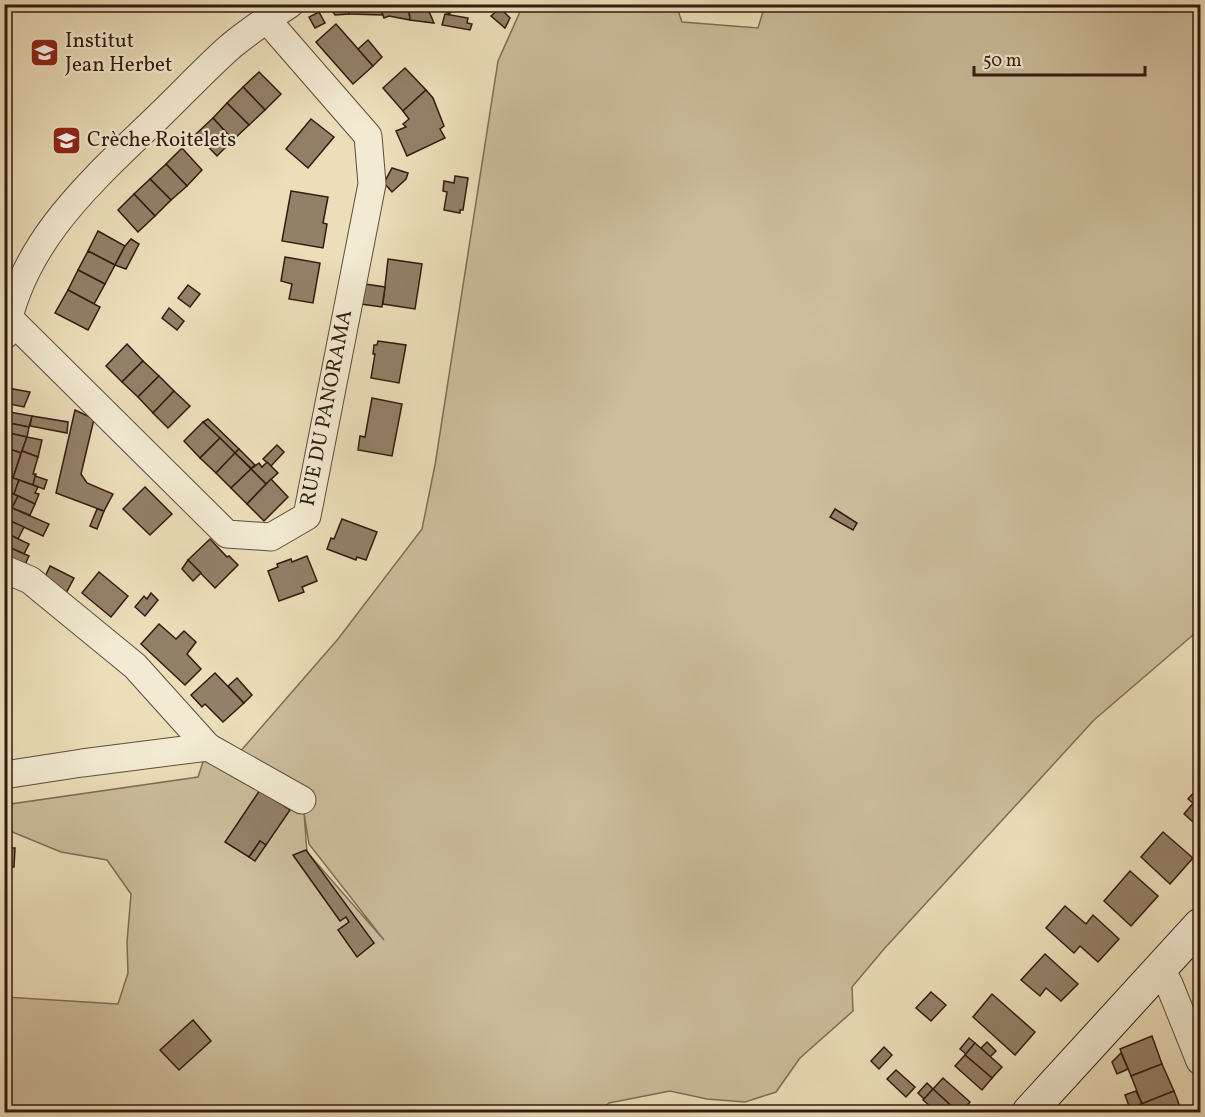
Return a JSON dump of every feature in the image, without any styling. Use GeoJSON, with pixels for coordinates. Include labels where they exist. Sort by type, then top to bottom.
{"type":"FeatureCollection","features":[{"type":"Feature","properties":{"kind":"main road"},"geometry":{"type":"LineString","coordinates":[[1029,1113],[1200,924]]}},
{"type":"Feature","properties":{"kind":"street"},"geometry":{"type":"LineString","coordinates":[[6,326],[20,281],[47,235],[78,194],[231,46],[290,4]]}},
{"type":"Feature","properties":{"kind":"street","name":"RUE DU PANORAMA"},"geometry":{"type":"LineString","coordinates":[[6,326],[227,534],[271,537],[307,516],[372,184],[368,136],[267,20]]}},
{"type":"Feature","properties":{"kind":"street"},"geometry":{"type":"LineString","coordinates":[[4,569],[30,580],[135,666],[208,747],[302,800]]}},
{"type":"Feature","properties":{"kind":"street"},"geometry":{"type":"LineString","coordinates":[[4,775],[208,747]]}},
{"type":"Feature","properties":{"kind":"street"},"geometry":{"type":"LineString","coordinates":[[1160,969],[1200,1061]]}},
{"type":"Feature","properties":{"kind":"shaded area"},"geometry":{"type":"Polygon","coordinates":[[[523,5],[676,5],[682,22],[758,28],[765,5],[1200,5],[1200,629],[1094,720],[884,949],[852,987],[853,1011],[800,1058],[776,1092],[745,1102],[707,1099],[670,1091],[609,1103],[598,1112],[5,1111],[5,997],[118,1004],[128,973],[127,942],[131,894],[107,860],[61,852],[5,829],[4,805],[198,777],[208,747],[232,761],[338,639],[422,529],[435,465],[498,61],[523,5]],[[304,813],[307,852],[384,940],[309,844],[304,813]]]}},
{"type":"Feature","properties":{"kind":"building"},"geometry":{"type":"Polygon","coordinates":[[[328,4],[347,4],[349,14],[335,15],[328,4]]]}},
{"type":"Feature","properties":{"kind":"building"},"geometry":{"type":"Polygon","coordinates":[[[347,4],[379,4],[383,15],[349,14],[347,4]]]}},
{"type":"Feature","properties":{"kind":"building"},"geometry":{"type":"Polygon","coordinates":[[[379,4],[408,4],[410,20],[389,16],[384,18],[379,4]]]}},
{"type":"Feature","properties":{"kind":"building"},"geometry":{"type":"Polygon","coordinates":[[[438,4],[464,4],[459,10],[456,7],[449,14],[438,4]]]}},
{"type":"Feature","properties":{"kind":"building"},"geometry":{"type":"Polygon","coordinates":[[[409,8],[428,9],[434,23],[410,20],[409,8]]]}},
{"type":"Feature","properties":{"kind":"building"},"geometry":{"type":"Polygon","coordinates":[[[500,8],[510,18],[505,28],[491,16],[500,8]]]}},
{"type":"Feature","properties":{"kind":"building"},"geometry":{"type":"Polygon","coordinates":[[[319,12],[325,23],[315,28],[309,17],[319,12]]]}},
{"type":"Feature","properties":{"kind":"building"},"geometry":{"type":"Polygon","coordinates":[[[445,14],[468,18],[467,23],[472,24],[470,30],[442,25],[445,14]]]}},
{"type":"Feature","properties":{"kind":"building"},"geometry":{"type":"Polygon","coordinates":[[[336,24],[373,66],[353,84],[316,42],[336,24]]]}},
{"type":"Feature","properties":{"kind":"building"},"geometry":{"type":"Polygon","coordinates":[[[368,40],[382,57],[373,66],[358,49],[368,40]]]}},
{"type":"Feature","properties":{"kind":"building"},"geometry":{"type":"Polygon","coordinates":[[[405,68],[426,90],[403,111],[383,88],[405,68]]]}},
{"type":"Feature","properties":{"kind":"building"},"geometry":{"type":"Polygon","coordinates":[[[259,72],[281,94],[265,110],[243,87],[259,72]]]}},
{"type":"Feature","properties":{"kind":"building"},"geometry":{"type":"Polygon","coordinates":[[[243,87],[265,110],[249,125],[227,103],[243,87]]]}},
{"type":"Feature","properties":{"kind":"building"},"geometry":{"type":"Polygon","coordinates":[[[426,90],[433,98],[444,126],[440,129],[445,138],[407,156],[396,131],[406,127],[403,124],[409,119],[403,111],[426,90]]]}},
{"type":"Feature","properties":{"kind":"building"},"geometry":{"type":"Polygon","coordinates":[[[227,103],[249,125],[233,140],[213,118],[227,103]]]}},
{"type":"Feature","properties":{"kind":"building"},"geometry":{"type":"Polygon","coordinates":[[[213,118],[233,140],[217,156],[196,134],[213,118]]]}},
{"type":"Feature","properties":{"kind":"building"},"geometry":{"type":"Polygon","coordinates":[[[311,119],[334,137],[308,168],[286,149],[311,119]]]}},
{"type":"Feature","properties":{"kind":"building"},"geometry":{"type":"Polygon","coordinates":[[[182,148],[202,170],[187,186],[166,164],[182,148]]]}},
{"type":"Feature","properties":{"kind":"building"},"geometry":{"type":"Polygon","coordinates":[[[166,164],[187,186],[171,200],[150,179],[166,164]]]}},
{"type":"Feature","properties":{"kind":"building"},"geometry":{"type":"Polygon","coordinates":[[[392,168],[408,173],[406,179],[392,192],[384,183],[392,168]]]}},
{"type":"Feature","properties":{"kind":"building"},"geometry":{"type":"Polygon","coordinates":[[[455,176],[468,178],[463,210],[460,210],[460,213],[444,210],[447,192],[443,191],[444,181],[454,183],[455,176]]]}},
{"type":"Feature","properties":{"kind":"building"},"geometry":{"type":"Polygon","coordinates":[[[150,179],[171,200],[155,216],[134,194],[150,179]]]}},
{"type":"Feature","properties":{"kind":"building"},"geometry":{"type":"Polygon","coordinates":[[[291,191],[328,197],[323,223],[327,224],[323,248],[282,241],[291,191]]]}},
{"type":"Feature","properties":{"kind":"building"},"geometry":{"type":"Polygon","coordinates":[[[134,194],[155,216],[138,232],[118,210],[134,194]]]}},
{"type":"Feature","properties":{"kind":"building"},"geometry":{"type":"Polygon","coordinates":[[[98,231],[125,246],[115,265],[88,251],[98,231]]]}},
{"type":"Feature","properties":{"kind":"building"},"geometry":{"type":"Polygon","coordinates":[[[131,239],[139,244],[126,269],[115,265],[125,246],[131,239]]]}},
{"type":"Feature","properties":{"kind":"building"},"geometry":{"type":"Polygon","coordinates":[[[88,251],[115,265],[105,284],[78,270],[88,251]]]}},
{"type":"Feature","properties":{"kind":"building"},"geometry":{"type":"Polygon","coordinates":[[[285,257],[320,263],[313,303],[289,299],[292,284],[281,281],[285,257]]]}},
{"type":"Feature","properties":{"kind":"building"},"geometry":{"type":"Polygon","coordinates":[[[388,259],[422,264],[415,309],[383,304],[388,259]]]}},
{"type":"Feature","properties":{"kind":"building"},"geometry":{"type":"Polygon","coordinates":[[[78,270],[105,284],[94,304],[68,290],[78,270]]]}},
{"type":"Feature","properties":{"kind":"building"},"geometry":{"type":"Polygon","coordinates":[[[365,284],[385,287],[382,307],[361,304],[365,284]]]}},
{"type":"Feature","properties":{"kind":"building"},"geometry":{"type":"Polygon","coordinates":[[[188,285],[200,294],[190,307],[178,298],[188,285]]]}},
{"type":"Feature","properties":{"kind":"building"},"geometry":{"type":"Polygon","coordinates":[[[68,290],[100,307],[88,330],[55,313],[68,290]]]}},
{"type":"Feature","properties":{"kind":"building"},"geometry":{"type":"Polygon","coordinates":[[[169,308],[184,321],[177,330],[162,318],[169,308]]]}},
{"type":"Feature","properties":{"kind":"building"},"geometry":{"type":"Polygon","coordinates":[[[378,341],[406,345],[399,383],[371,378],[375,354],[373,354],[374,345],[377,345],[378,341]]]}},
{"type":"Feature","properties":{"kind":"building"},"geometry":{"type":"Polygon","coordinates":[[[127,344],[143,361],[122,382],[106,366],[127,344]]]}},
{"type":"Feature","properties":{"kind":"building"},"geometry":{"type":"Polygon","coordinates":[[[143,361],[159,376],[138,397],[122,382],[143,361]]]}},
{"type":"Feature","properties":{"kind":"building"},"geometry":{"type":"Polygon","coordinates":[[[159,376],[174,391],[153,413],[138,397],[159,376]]]}},
{"type":"Feature","properties":{"kind":"building"},"geometry":{"type":"Polygon","coordinates":[[[8,388],[30,392],[24,407],[4,403],[8,388]]]}},
{"type":"Feature","properties":{"kind":"building"},"geometry":{"type":"Polygon","coordinates":[[[174,391],[190,406],[168,428],[153,413],[174,391]]]}},
{"type":"Feature","properties":{"kind":"building"},"geometry":{"type":"Polygon","coordinates":[[[372,398],[402,404],[392,456],[358,450],[360,436],[365,437],[372,398]]]}},
{"type":"Feature","properties":{"kind":"building"},"geometry":{"type":"Polygon","coordinates":[[[75,410],[94,419],[81,474],[87,483],[113,494],[104,511],[56,493],[75,410]]]}},
{"type":"Feature","properties":{"kind":"building"},"geometry":{"type":"Polygon","coordinates":[[[4,411],[32,416],[29,427],[4,422],[4,411]]]}},
{"type":"Feature","properties":{"kind":"building"},"geometry":{"type":"Polygon","coordinates":[[[32,416],[68,422],[67,433],[30,426],[32,416]]]}},
{"type":"Feature","properties":{"kind":"building"},"geometry":{"type":"Polygon","coordinates":[[[208,419],[239,449],[235,453],[203,422],[208,419]]]}},
{"type":"Feature","properties":{"kind":"building"},"geometry":{"type":"Polygon","coordinates":[[[4,422],[29,427],[27,437],[4,432],[4,422]]]}},
{"type":"Feature","properties":{"kind":"building"},"geometry":{"type":"Polygon","coordinates":[[[203,422],[220,438],[200,458],[184,441],[203,422]]]}},
{"type":"Feature","properties":{"kind":"building"},"geometry":{"type":"Polygon","coordinates":[[[4,432],[27,437],[21,453],[4,447],[4,432]]]}},
{"type":"Feature","properties":{"kind":"building"},"geometry":{"type":"Polygon","coordinates":[[[27,437],[42,440],[38,457],[22,451],[27,437]]]}},
{"type":"Feature","properties":{"kind":"building"},"geometry":{"type":"Polygon","coordinates":[[[220,438],[235,453],[216,473],[200,458],[220,438]]]}},
{"type":"Feature","properties":{"kind":"building"},"geometry":{"type":"Polygon","coordinates":[[[277,445],[284,452],[271,466],[263,459],[277,445]]]}},
{"type":"Feature","properties":{"kind":"building"},"geometry":{"type":"Polygon","coordinates":[[[4,447],[21,453],[13,478],[4,475],[4,447]]]}},
{"type":"Feature","properties":{"kind":"building"},"geometry":{"type":"Polygon","coordinates":[[[239,449],[255,465],[251,468],[235,453],[239,449]]]}},
{"type":"Feature","properties":{"kind":"building"},"geometry":{"type":"Polygon","coordinates":[[[22,451],[38,457],[33,474],[36,474],[33,485],[13,478],[22,451]]]}},
{"type":"Feature","properties":{"kind":"building"},"geometry":{"type":"Polygon","coordinates":[[[235,453],[251,469],[231,488],[216,473],[235,453]]]}},
{"type":"Feature","properties":{"kind":"building"},"geometry":{"type":"Polygon","coordinates":[[[267,462],[278,473],[266,484],[251,469],[259,463],[262,467],[267,462]]]}},
{"type":"Feature","properties":{"kind":"building"},"geometry":{"type":"Polygon","coordinates":[[[251,469],[266,484],[247,504],[231,488],[251,469]]]}},
{"type":"Feature","properties":{"kind":"building"},"geometry":{"type":"Polygon","coordinates":[[[4,475],[19,480],[14,494],[4,490],[4,475]]]}},
{"type":"Feature","properties":{"kind":"building"},"geometry":{"type":"Polygon","coordinates":[[[35,476],[47,480],[44,489],[33,485],[35,476]]]}},
{"type":"Feature","properties":{"kind":"building"},"geometry":{"type":"Polygon","coordinates":[[[271,479],[288,497],[264,521],[247,504],[271,479]]]}},
{"type":"Feature","properties":{"kind":"building"},"geometry":{"type":"Polygon","coordinates":[[[19,480],[38,487],[35,493],[39,494],[35,504],[14,494],[19,480]]]}},
{"type":"Feature","properties":{"kind":"building"},"geometry":{"type":"Polygon","coordinates":[[[145,487],[172,514],[150,535],[123,509],[145,487]]]}},
{"type":"Feature","properties":{"kind":"building"},"geometry":{"type":"Polygon","coordinates":[[[4,490],[18,496],[12,508],[4,504],[4,490]]]}},
{"type":"Feature","properties":{"kind":"building"},"geometry":{"type":"Polygon","coordinates":[[[18,496],[35,504],[30,515],[12,508],[18,496]]]}},
{"type":"Feature","properties":{"kind":"building"},"geometry":{"type":"Polygon","coordinates":[[[12,508],[49,524],[43,536],[6,519],[12,508]]]}},
{"type":"Feature","properties":{"kind":"building"},"geometry":{"type":"Polygon","coordinates":[[[97,509],[104,511],[97,529],[90,526],[97,509]]]}},
{"type":"Feature","properties":{"kind":"building"},"geometry":{"type":"Polygon","coordinates":[[[835,509],[857,523],[853,530],[830,517],[835,509]]]}},
{"type":"Feature","properties":{"kind":"building"},"geometry":{"type":"Polygon","coordinates":[[[6,519],[24,527],[18,539],[4,532],[6,519]]]}},
{"type":"Feature","properties":{"kind":"building"},"geometry":{"type":"Polygon","coordinates":[[[342,519],[377,532],[366,560],[357,557],[356,560],[327,549],[342,519]]]}},
{"type":"Feature","properties":{"kind":"building"},"geometry":{"type":"Polygon","coordinates":[[[4,532],[29,544],[24,554],[4,545],[4,532]]]}},
{"type":"Feature","properties":{"kind":"building"},"geometry":{"type":"Polygon","coordinates":[[[210,539],[238,565],[215,588],[188,560],[210,539]]]}},
{"type":"Feature","properties":{"kind":"building"},"geometry":{"type":"Polygon","coordinates":[[[4,545],[29,556],[23,569],[4,561],[4,545]]]}},
{"type":"Feature","properties":{"kind":"building"},"geometry":{"type":"Polygon","coordinates":[[[307,556],[317,581],[302,587],[304,592],[279,601],[268,571],[278,567],[277,564],[291,559],[292,562],[307,556]]]}},
{"type":"Feature","properties":{"kind":"building"},"geometry":{"type":"Polygon","coordinates":[[[188,560],[201,573],[193,581],[182,569],[188,560]]]}},
{"type":"Feature","properties":{"kind":"building"},"geometry":{"type":"Polygon","coordinates":[[[50,566],[74,578],[65,595],[44,579],[50,566]]]}},
{"type":"Feature","properties":{"kind":"building"},"geometry":{"type":"Polygon","coordinates":[[[99,572],[128,596],[111,617],[82,593],[99,572]]]}},
{"type":"Feature","properties":{"kind":"building"},"geometry":{"type":"Polygon","coordinates":[[[151,593],[158,600],[145,616],[135,607],[144,596],[147,599],[151,593]]]}},
{"type":"Feature","properties":{"kind":"building"},"geometry":{"type":"Polygon","coordinates":[[[159,624],[176,639],[184,631],[196,642],[187,654],[201,669],[185,685],[141,644],[159,624]]]}},
{"type":"Feature","properties":{"kind":"building"},"geometry":{"type":"Polygon","coordinates":[[[215,673],[244,703],[223,722],[205,704],[202,707],[191,695],[215,673]]]}},
{"type":"Feature","properties":{"kind":"building"},"geometry":{"type":"Polygon","coordinates":[[[237,678],[252,695],[244,703],[228,686],[237,678]]]}},
{"type":"Feature","properties":{"kind":"building"},"geometry":{"type":"Polygon","coordinates":[[[1200,786],[1200,795],[1193,803],[1188,799],[1200,786]]]}},
{"type":"Feature","properties":{"kind":"building"},"geometry":{"type":"Polygon","coordinates":[[[260,790],[290,810],[266,845],[260,841],[249,857],[225,842],[260,790]]]}},
{"type":"Feature","properties":{"kind":"building"},"geometry":{"type":"Polygon","coordinates":[[[1200,795],[1200,828],[1184,814],[1200,795]]]}},
{"type":"Feature","properties":{"kind":"building"},"geometry":{"type":"Polygon","coordinates":[[[1163,832],[1193,858],[1170,884],[1141,857],[1163,832]]]}},
{"type":"Feature","properties":{"kind":"building"},"geometry":{"type":"Polygon","coordinates":[[[260,841],[266,845],[255,861],[249,857],[260,841]]]}},
{"type":"Feature","properties":{"kind":"building"},"geometry":{"type":"Polygon","coordinates":[[[4,848],[15,848],[14,867],[4,866],[4,848]]]}},
{"type":"Feature","properties":{"kind":"building"},"geometry":{"type":"Polygon","coordinates":[[[306,850],[374,943],[357,957],[338,930],[349,922],[346,917],[340,921],[293,855],[306,850]]]}},
{"type":"Feature","properties":{"kind":"building"},"geometry":{"type":"Polygon","coordinates":[[[1130,871],[1158,896],[1131,926],[1104,901],[1130,871]]]}},
{"type":"Feature","properties":{"kind":"building"},"geometry":{"type":"Polygon","coordinates":[[[1065,906],[1086,924],[1093,915],[1119,939],[1098,962],[1080,946],[1074,953],[1046,928],[1065,906]]]}},
{"type":"Feature","properties":{"kind":"building"},"geometry":{"type":"Polygon","coordinates":[[[1045,954],[1078,984],[1061,1001],[1046,988],[1040,996],[1021,980],[1045,954]]]}},
{"type":"Feature","properties":{"kind":"building"},"geometry":{"type":"Polygon","coordinates":[[[931,992],[946,1005],[931,1021],[916,1008],[931,992]]]}},
{"type":"Feature","properties":{"kind":"building"},"geometry":{"type":"Polygon","coordinates":[[[992,994],[1035,1032],[1015,1055],[973,1017],[992,994]]]}},
{"type":"Feature","properties":{"kind":"building"},"geometry":{"type":"Polygon","coordinates":[[[193,1020],[211,1041],[179,1070],[160,1050],[193,1020]]]}},
{"type":"Feature","properties":{"kind":"building"},"geometry":{"type":"Polygon","coordinates":[[[1152,1036],[1162,1064],[1131,1076],[1120,1049],[1152,1036]]]}},
{"type":"Feature","properties":{"kind":"building"},"geometry":{"type":"Polygon","coordinates":[[[969,1038],[975,1043],[966,1054],[960,1049],[969,1038]]]}},
{"type":"Feature","properties":{"kind":"building"},"geometry":{"type":"Polygon","coordinates":[[[987,1042],[996,1051],[990,1057],[981,1048],[987,1042]]]}},
{"type":"Feature","properties":{"kind":"building"},"geometry":{"type":"Polygon","coordinates":[[[975,1043],[1002,1067],[992,1078],[965,1055],[975,1043]]]}},
{"type":"Feature","properties":{"kind":"building"},"geometry":{"type":"Polygon","coordinates":[[[884,1047],[892,1055],[879,1069],[871,1061],[884,1047]]]}},
{"type":"Feature","properties":{"kind":"building"},"geometry":{"type":"Polygon","coordinates":[[[1121,1053],[1128,1069],[1117,1074],[1112,1062],[1121,1053]]]}},
{"type":"Feature","properties":{"kind":"building"},"geometry":{"type":"Polygon","coordinates":[[[965,1055],[992,1078],[982,1090],[955,1066],[965,1055]]]}},
{"type":"Feature","properties":{"kind":"building"},"geometry":{"type":"Polygon","coordinates":[[[1162,1064],[1174,1091],[1142,1104],[1131,1076],[1162,1064]]]}},
{"type":"Feature","properties":{"kind":"building"},"geometry":{"type":"Polygon","coordinates":[[[896,1070],[915,1087],[906,1097],[887,1079],[896,1070]]]}},
{"type":"Feature","properties":{"kind":"building"},"geometry":{"type":"Polygon","coordinates":[[[943,1078],[970,1102],[961,1112],[958,1112],[933,1089],[943,1078]]]}},
{"type":"Feature","properties":{"kind":"building"},"geometry":{"type":"Polygon","coordinates":[[[927,1083],[933,1089],[924,1099],[918,1093],[927,1083]]]}},
{"type":"Feature","properties":{"kind":"building"},"geometry":{"type":"Polygon","coordinates":[[[933,1089],[958,1112],[937,1112],[923,1100],[933,1089]]]}},
{"type":"Feature","properties":{"kind":"building"},"geometry":{"type":"Polygon","coordinates":[[[1136,1091],[1142,1104],[1130,1109],[1125,1095],[1136,1091]]]}},
{"type":"Feature","properties":{"kind":"building"},"geometry":{"type":"Polygon","coordinates":[[[1174,1091],[1182,1112],[1145,1112],[1141,1104],[1174,1091]]]}},
{"type":"Feature","properties":{"kind":"place","name":"Institut Jean Herbet"},"geometry":{"type":"Point","coordinates":[44,53]}},
{"type":"Feature","properties":{"kind":"place","name":"Crèche Roitelets"},"geometry":{"type":"Point","coordinates":[66,140]}}]}
